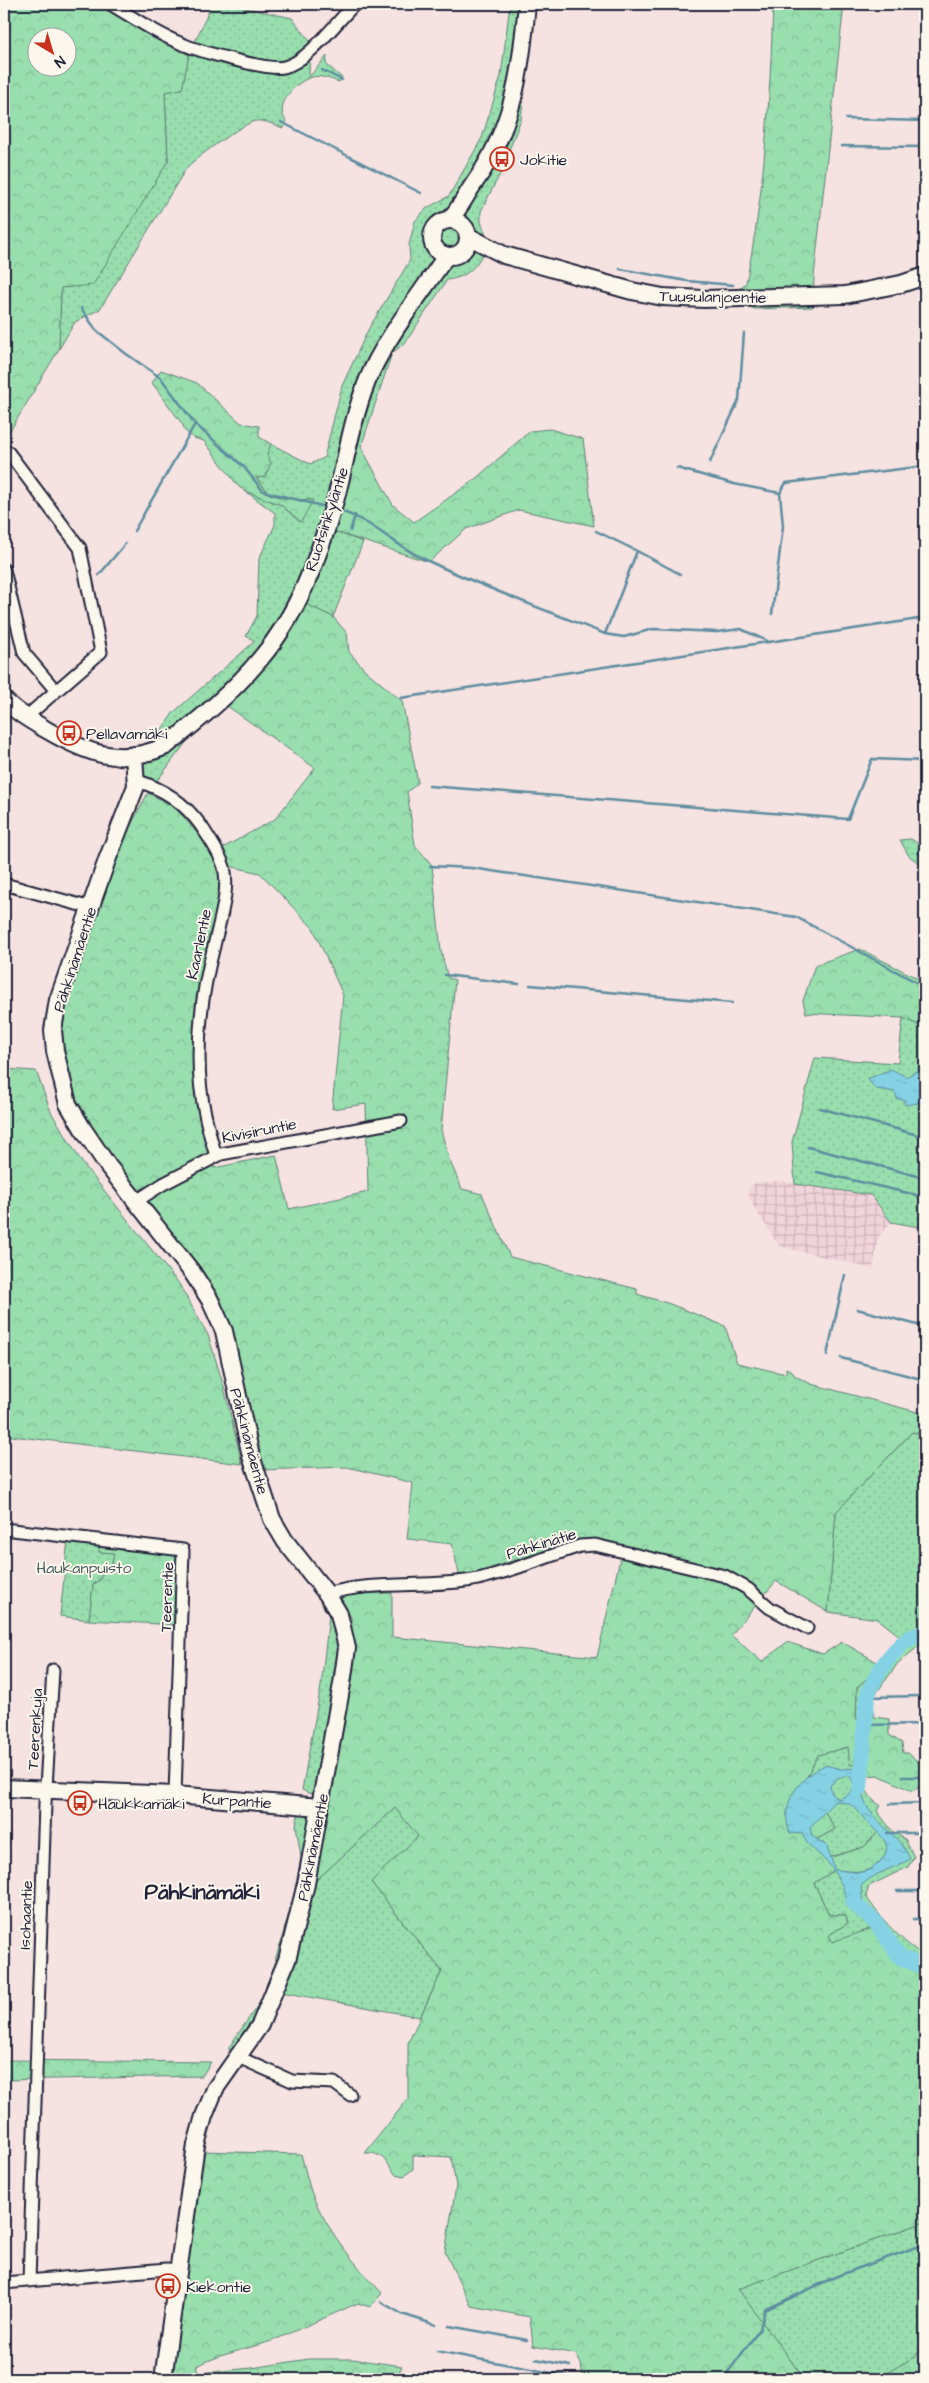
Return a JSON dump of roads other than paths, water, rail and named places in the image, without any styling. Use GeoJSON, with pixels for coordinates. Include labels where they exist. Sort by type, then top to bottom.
{"type":"FeatureCollection","features":[{"type":"Feature","properties":{"kind":"street"},"geometry":{"type":"LineString","coordinates":[[110,4],[180,43],[262,66],[284,67],[300,59],[315,46],[355,4]]}},
{"type":"Feature","properties":{"kind":"street"},"geometry":{"type":"LineString","coordinates":[[447,252],[432,234],[442,222],[460,227],[496,148],[512,109],[520,72],[527,4]]}},
{"type":"Feature","properties":{"kind":"street","name":"Ruotsinkyläntie"},"geometry":{"type":"LineString","coordinates":[[4,700],[26,718],[95,754],[118,756],[153,752],[166,746],[241,680],[261,658],[294,606],[323,539],[358,411],[372,371],[408,309],[447,252],[468,243],[460,227]]}},
{"type":"Feature","properties":{"kind":"street","name":"Tuusulanjoentie"},"geometry":{"type":"LineString","coordinates":[[460,227],[504,255]]}},
{"type":"Feature","properties":{"kind":"street","name":"Tuusulanjoentie"},"geometry":{"type":"LineString","coordinates":[[447,252],[504,255],[632,291],[679,298],[845,295],[901,284],[925,276]]}},
{"type":"Feature","properties":{"kind":"street"},"geometry":{"type":"LineString","coordinates":[[8,452],[80,548],[101,652],[26,718]]}},
{"type":"Feature","properties":{"kind":"street"},"geometry":{"type":"LineString","coordinates":[[4,570],[24,653],[56,691]]}},
{"type":"Feature","properties":{"kind":"street","name":"Pähkinämäentie"},"geometry":{"type":"LineString","coordinates":[[134,754],[136,786],[58,1000],[53,1030],[55,1051],[68,1104],[108,1166],[192,1272],[210,1300],[224,1331],[250,1456],[272,1518],[285,1541],[327,1594],[339,1614],[346,1648],[342,1684],[304,1892],[286,1960],[260,2025],[215,2089],[204,2116],[196,2145],[163,2379]]}},
{"type":"Feature","properties":{"kind":"street","name":"Kaarlentie"},"geometry":{"type":"LineString","coordinates":[[135,780],[162,789],[182,804],[206,834],[224,865],[223,910],[204,992],[198,1068],[200,1098],[216,1156]]}},
{"type":"Feature","properties":{"kind":"street"},"geometry":{"type":"LineString","coordinates":[[4,884],[91,908]]}},
{"type":"Feature","properties":{"kind":"street","name":"Kivisiruntie"},"geometry":{"type":"LineString","coordinates":[[135,1202],[163,1184],[216,1156],[318,1135],[401,1122]]}},
{"type":"Feature","properties":{"kind":"street","name":"Teerentie"},"geometry":{"type":"LineString","coordinates":[[4,1529],[183,1550],[175,1795]]}},
{"type":"Feature","properties":{"kind":"street","name":"Pähkinätie"},"geometry":{"type":"LineString","coordinates":[[327,1594],[348,1588],[474,1580],[580,1546],[595,1545],[725,1576],[748,1589],[770,1608],[807,1628]]}},
{"type":"Feature","properties":{"kind":"street","name":"Teerenkuja"},"geometry":{"type":"LineString","coordinates":[[47,1790],[53,1670]]}},
{"type":"Feature","properties":{"kind":"street","name":"Kurpantie"},"geometry":{"type":"LineString","coordinates":[[4,1788],[175,1795],[320,1807]]}},
{"type":"Feature","properties":{"kind":"street","name":"Isohaantie"},"geometry":{"type":"LineString","coordinates":[[29,2281],[47,1790]]}},
{"type":"Feature","properties":{"kind":"street"},"geometry":{"type":"LineString","coordinates":[[238,2057],[292,2082],[334,2083],[350,2096]]}},
{"type":"Feature","properties":{"kind":"street"},"geometry":{"type":"LineString","coordinates":[[4,2282],[167,2269],[177,2270]]}},
{"type":"Feature","properties":{"kind":"water"},"geometry":{"type":"Polygon","coordinates":[[[891,1069],[906,1077],[920,1069],[925,1070],[924,1102],[905,1105],[904,1100],[897,1099],[895,1092],[876,1089],[867,1079],[891,1069]]]}},
{"type":"Feature","properties":{"kind":"water"},"geometry":{"type":"Polygon","coordinates":[[[825,1765],[841,1769],[864,1768],[862,1792],[868,1808],[900,1843],[910,1859],[872,1877],[861,1886],[863,1904],[872,1916],[868,1919],[850,1908],[842,1885],[830,1865],[807,1843],[802,1834],[790,1833],[787,1822],[789,1802],[800,1784],[825,1765]],[[849,1775],[837,1778],[830,1786],[832,1794],[839,1799],[849,1794],[855,1785],[849,1775]],[[835,1801],[810,1827],[812,1836],[827,1846],[835,1870],[859,1872],[869,1870],[884,1857],[886,1851],[885,1841],[851,1805],[835,1801]]]}},
{"type":"Feature","properties":{"kind":"waterway"},"geometry":{"type":"LineString","coordinates":[[322,70],[342,80]]}},
{"type":"Feature","properties":{"kind":"waterway"},"geometry":{"type":"LineString","coordinates":[[846,119],[925,121]]}},
{"type":"Feature","properties":{"kind":"waterway"},"geometry":{"type":"LineString","coordinates":[[281,122],[421,193]]}},
{"type":"Feature","properties":{"kind":"waterway"},"geometry":{"type":"LineString","coordinates":[[841,146],[925,147]]}},
{"type":"Feature","properties":{"kind":"waterway"},"geometry":{"type":"LineString","coordinates":[[620,269],[687,281],[733,285]]}},
{"type":"Feature","properties":{"kind":"waterway"},"geometry":{"type":"LineString","coordinates":[[81,308],[96,330],[161,378],[195,424],[243,466],[263,491],[326,507]]}},
{"type":"Feature","properties":{"kind":"waterway"},"geometry":{"type":"LineString","coordinates":[[710,462],[739,400],[744,333]]}},
{"type":"Feature","properties":{"kind":"waterway"},"geometry":{"type":"LineString","coordinates":[[134,531],[195,424]]}},
{"type":"Feature","properties":{"kind":"waterway"},"geometry":{"type":"LineString","coordinates":[[772,614],[783,526],[780,493],[786,483],[925,466]]}},
{"type":"Feature","properties":{"kind":"waterway"},"geometry":{"type":"LineString","coordinates":[[677,468],[734,484],[780,493]]}},
{"type":"Feature","properties":{"kind":"waterway"},"geometry":{"type":"LineString","coordinates":[[339,511],[361,520],[411,552],[444,569],[605,634],[624,637],[653,629],[717,632],[741,629],[769,642],[925,618]]}},
{"type":"Feature","properties":{"kind":"waterway"},"geometry":{"type":"LineString","coordinates":[[350,531],[355,515]]}},
{"type":"Feature","properties":{"kind":"waterway"},"geometry":{"type":"LineString","coordinates":[[596,531],[637,551],[605,634]]}},
{"type":"Feature","properties":{"kind":"waterway"},"geometry":{"type":"LineString","coordinates":[[99,575],[125,544]]}},
{"type":"Feature","properties":{"kind":"waterway"},"geometry":{"type":"LineString","coordinates":[[637,551],[680,574]]}},
{"type":"Feature","properties":{"kind":"waterway"},"geometry":{"type":"LineString","coordinates":[[401,698],[768,642]]}},
{"type":"Feature","properties":{"kind":"waterway"},"geometry":{"type":"LineString","coordinates":[[429,786],[848,819],[872,759],[925,761]]}},
{"type":"Feature","properties":{"kind":"waterway"},"geometry":{"type":"LineString","coordinates":[[918,853],[925,857]]}},
{"type":"Feature","properties":{"kind":"waterway"},"geometry":{"type":"LineString","coordinates":[[430,866],[472,868],[796,917],[925,987]]}},
{"type":"Feature","properties":{"kind":"waterway"},"geometry":{"type":"LineString","coordinates":[[445,975],[519,984]]}},
{"type":"Feature","properties":{"kind":"waterway"},"geometry":{"type":"LineString","coordinates":[[530,985],[732,1003]]}},
{"type":"Feature","properties":{"kind":"waterway"},"geometry":{"type":"LineString","coordinates":[[820,1108],[925,1137]]}},
{"type":"Feature","properties":{"kind":"waterway"},"geometry":{"type":"LineString","coordinates":[[808,1147],[925,1178]]}},
{"type":"Feature","properties":{"kind":"waterway"},"geometry":{"type":"LineString","coordinates":[[817,1172],[925,1197]]}},
{"type":"Feature","properties":{"kind":"waterway"},"geometry":{"type":"LineString","coordinates":[[827,1355],[845,1275]]}},
{"type":"Feature","properties":{"kind":"waterway"},"geometry":{"type":"LineString","coordinates":[[857,1309],[925,1327]]}},
{"type":"Feature","properties":{"kind":"waterway"},"geometry":{"type":"LineString","coordinates":[[841,1358],[925,1380]]}},
{"type":"Feature","properties":{"kind":"waterway"},"geometry":{"type":"LineString","coordinates":[[860,1788],[867,1697],[878,1674],[894,1651],[909,1639],[925,1633]]}},
{"type":"Feature","properties":{"kind":"waterway"},"geometry":{"type":"LineString","coordinates":[[867,1697],[925,1696]]}},
{"type":"Feature","properties":{"kind":"waterway"},"geometry":{"type":"LineString","coordinates":[[865,1725],[925,1724]]}},
{"type":"Feature","properties":{"kind":"waterway"},"geometry":{"type":"LineString","coordinates":[[903,1777],[925,1777]]}},
{"type":"Feature","properties":{"kind":"waterway"},"geometry":{"type":"LineString","coordinates":[[890,1804],[925,1803]]}},
{"type":"Feature","properties":{"kind":"waterway"},"geometry":{"type":"LineString","coordinates":[[887,1833],[925,1833]]}},
{"type":"Feature","properties":{"kind":"waterway"},"geometry":{"type":"LineString","coordinates":[[897,1891],[925,1891]]}},
{"type":"Feature","properties":{"kind":"waterway"},"geometry":{"type":"LineString","coordinates":[[853,1902],[876,1923],[900,1957],[925,1968]]}},
{"type":"Feature","properties":{"kind":"waterway"},"geometry":{"type":"LineString","coordinates":[[913,1919],[925,1919]]}},
{"type":"Feature","properties":{"kind":"waterway"},"geometry":{"type":"LineString","coordinates":[[723,2379],[760,2329],[765,2310],[837,2276],[925,2244]]}},
{"type":"Feature","properties":{"kind":"waterway"},"geometry":{"type":"LineString","coordinates":[[381,2302],[402,2314],[436,2325]]}},
{"type":"Feature","properties":{"kind":"waterway"},"geometry":{"type":"LineString","coordinates":[[449,2326],[527,2340]]}},
{"type":"Feature","properties":{"kind":"waterway"},"geometry":{"type":"LineString","coordinates":[[437,2351],[572,2377]]}},
{"type":"Feature","properties":{"kind":"waterway"},"geometry":{"type":"LineString","coordinates":[[536,2359],[570,2366]]}},
{"type":"Feature","properties":{"kind":"waterway"},"geometry":{"type":"LineString","coordinates":[[412,2374],[438,2379]]}},
{"type":"Feature","properties":{"kind":"place","name":"Jokitie"},"geometry":{"type":"Point","coordinates":[502,159]}},
{"type":"Feature","properties":{"kind":"place","name":"Pellavamäki"},"geometry":{"type":"Point","coordinates":[69,733]}},
{"type":"Feature","properties":{"kind":"place","name":"Haukkamäki"},"geometry":{"type":"Point","coordinates":[80,1803]}},
{"type":"Feature","properties":{"kind":"place","name":"Kiekontie"},"geometry":{"type":"Point","coordinates":[168,2286]}},
{"type":"Feature","properties":{"kind":"district","name":"Pähkinämäki"},"geometry":{"type":"Point","coordinates":[202,1892]}},
{"type":"Feature","properties":{"kind":"park label","name":"Haukanpuisto"},"geometry":{"type":"Point","coordinates":[84,1567]}}]}
